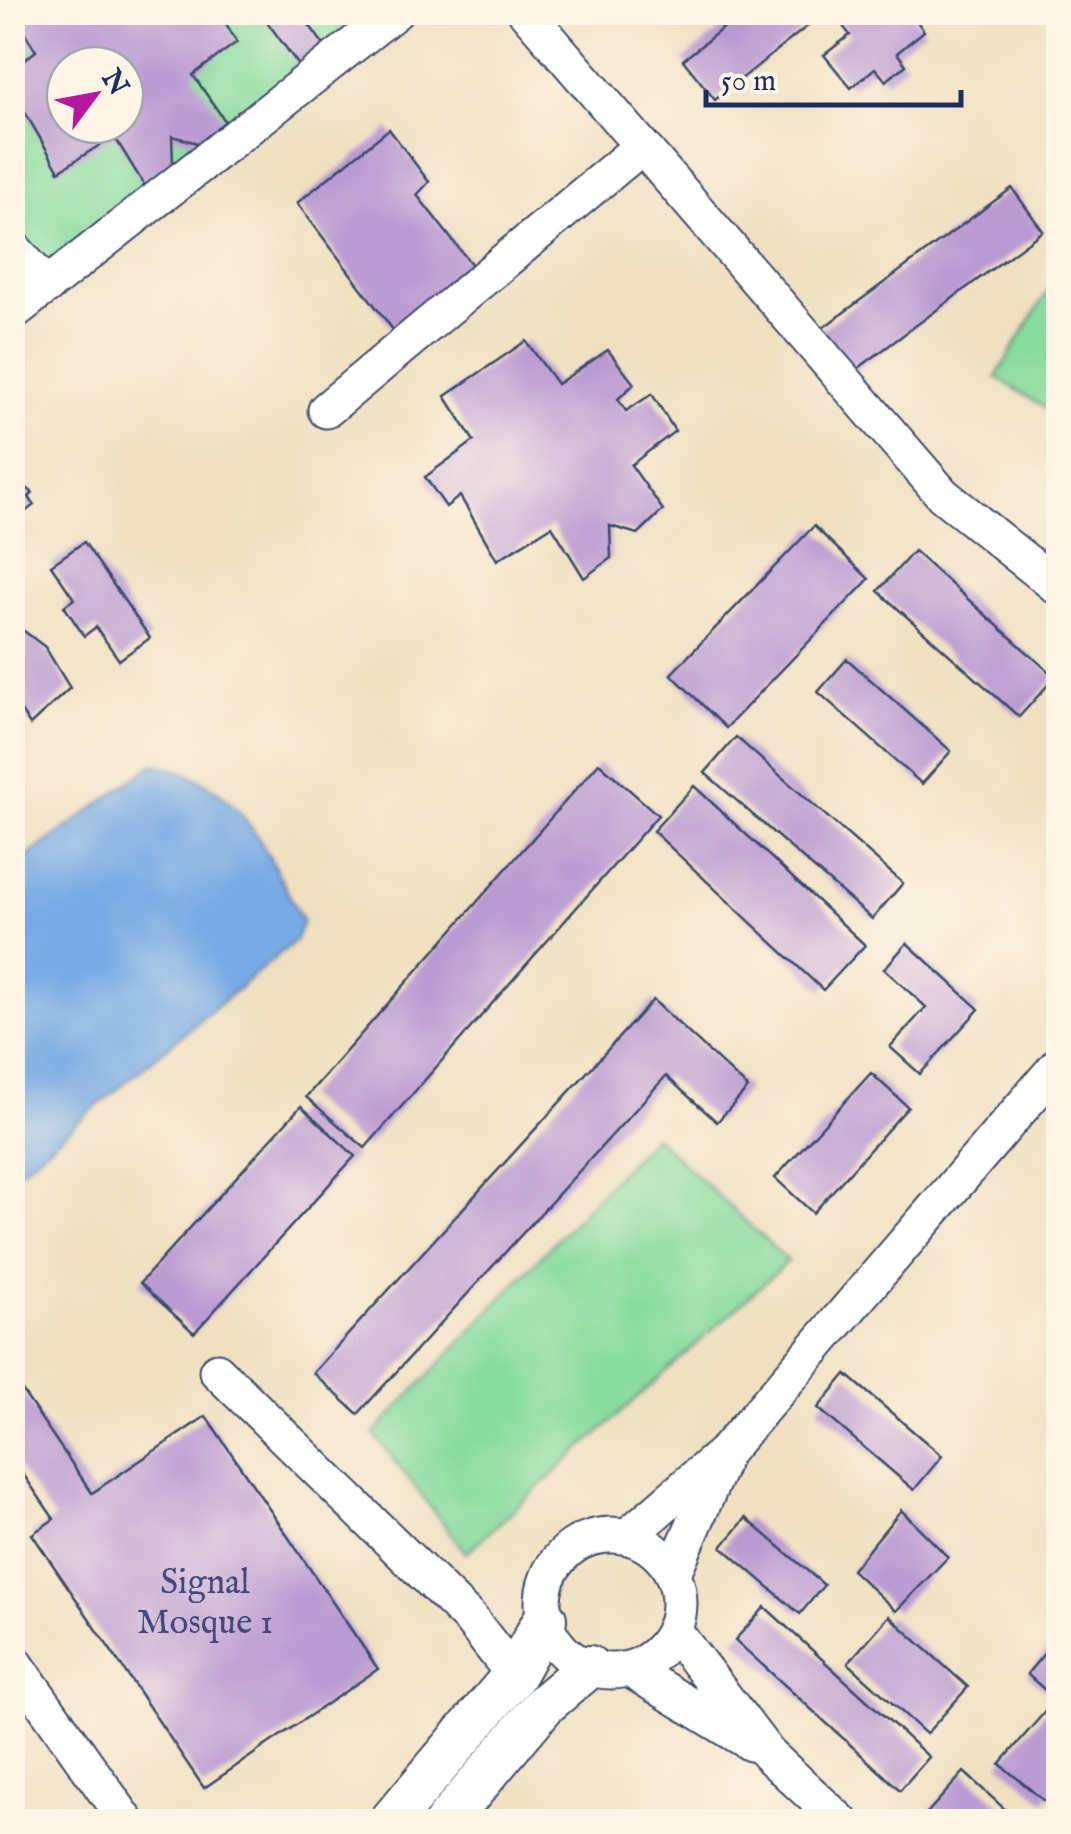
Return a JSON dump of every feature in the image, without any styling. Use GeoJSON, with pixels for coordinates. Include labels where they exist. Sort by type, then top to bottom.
{"type":"FeatureCollection","features":[{"type":"Feature","properties":{"kind":"main road"},"geometry":{"type":"LineString","coordinates":[[390,1822],[514,1675],[545,1619]]}},
{"type":"Feature","properties":{"kind":"main road"},"geometry":{"type":"LineString","coordinates":[[446,1822],[544,1704],[588,1667]]}},
{"type":"Feature","properties":{"kind":"street"},"geometry":{"type":"LineString","coordinates":[[12,313],[395,12]]}},
{"type":"Feature","properties":{"kind":"street"},"geometry":{"type":"LineString","coordinates":[[526,12],[943,495],[1058,587]]}},
{"type":"Feature","properties":{"kind":"street"},"geometry":{"type":"LineString","coordinates":[[326,410],[640,146]]}},
{"type":"Feature","properties":{"kind":"street"},"geometry":{"type":"LineString","coordinates":[[12,247],[47,286]]}},
{"type":"Feature","properties":{"kind":"street"},"geometry":{"type":"LineString","coordinates":[[628,1536],[727,1450],[1058,1064]]}},
{"type":"Feature","properties":{"kind":"street"},"geometry":{"type":"LineString","coordinates":[[216,1371],[470,1620],[514,1675]]}},
{"type":"Feature","properties":{"kind":"street"},"geometry":{"type":"LineString","coordinates":[[673,1572],[727,1450]]}},
{"type":"Feature","properties":{"kind":"street"},"geometry":{"type":"LineString","coordinates":[[600,1535],[628,1536],[654,1550],[673,1572],[680,1602],[674,1631],[657,1655],[631,1670],[602,1671],[588,1667],[555,1643],[545,1619],[543,1591],[554,1565],[574,1546],[600,1535]]}},
{"type":"Feature","properties":{"kind":"street"},"geometry":{"type":"LineString","coordinates":[[674,1631],[768,1754],[840,1822]]}},
{"type":"Feature","properties":{"kind":"street"},"geometry":{"type":"LineString","coordinates":[[12,1660],[127,1822]]}},
{"type":"Feature","properties":{"kind":"street"},"geometry":{"type":"LineString","coordinates":[[631,1670],[768,1754]]}},
{"type":"Feature","properties":{"kind":"green space"},"geometry":{"type":"Polygon","coordinates":[[[12,13],[395,13],[47,286],[13,248],[12,13]]]}},
{"type":"Feature","properties":{"kind":"green space"},"geometry":{"type":"Polygon","coordinates":[[[1058,274],[1058,416],[996,377],[1058,274]]]}},
{"type":"Feature","properties":{"kind":"green space"},"geometry":{"type":"Polygon","coordinates":[[[654,1136],[788,1261],[466,1553],[374,1434],[654,1136]]]}},
{"type":"Feature","properties":{"kind":"water"},"geometry":{"type":"Polygon","coordinates":[[[154,764],[184,772],[230,802],[262,845],[303,922],[295,941],[13,1176],[13,867],[154,764]]]}},
{"type":"Feature","properties":{"kind":"building"},"geometry":{"type":"Polygon","coordinates":[[[12,12],[182,12],[189,21],[202,12],[219,12],[237,42],[193,75],[225,121],[201,144],[172,136],[173,168],[146,188],[120,145],[145,145],[145,45],[45,45],[45,145],[100,145],[59,171],[22,107],[12,114],[12,69],[36,51],[12,12]]]}},
{"type":"Feature","properties":{"kind":"building"},"geometry":{"type":"Polygon","coordinates":[[[260,12],[300,12],[331,55],[305,74],[260,12]]]}},
{"type":"Feature","properties":{"kind":"building"},"geometry":{"type":"Polygon","coordinates":[[[743,12],[825,12],[715,100],[683,60],[743,12]]]}},
{"type":"Feature","properties":{"kind":"building"},"geometry":{"type":"Polygon","coordinates":[[[832,12],[866,12],[871,20],[880,12],[910,12],[924,31],[897,53],[906,65],[886,81],[875,68],[851,88],[824,55],[850,35],[832,12]]]}},
{"type":"Feature","properties":{"kind":"building"},"geometry":{"type":"Polygon","coordinates":[[[389,129],[429,182],[417,195],[479,274],[397,335],[297,203],[389,129]]]}},
{"type":"Feature","properties":{"kind":"building"},"geometry":{"type":"Polygon","coordinates":[[[1012,188],[1043,231],[852,373],[820,330],[1012,188]]]}},
{"type":"Feature","properties":{"kind":"building"},"geometry":{"type":"Polygon","coordinates":[[[526,341],[557,384],[608,350],[634,384],[618,399],[626,411],[652,394],[675,431],[631,465],[663,510],[638,534],[610,526],[611,558],[584,578],[552,526],[497,560],[460,496],[446,507],[425,477],[474,441],[445,396],[526,341]]]}},
{"type":"Feature","properties":{"kind":"building"},"geometry":{"type":"Polygon","coordinates":[[[12,476],[33,493],[29,497],[34,505],[12,522],[12,476]]]}},
{"type":"Feature","properties":{"kind":"building"},"geometry":{"type":"Polygon","coordinates":[[[814,526],[869,579],[726,728],[671,674],[814,526]]]}},
{"type":"Feature","properties":{"kind":"building"},"geometry":{"type":"Polygon","coordinates":[[[84,542],[150,638],[119,660],[96,627],[84,636],[64,606],[74,599],[51,565],[84,542]]]}},
{"type":"Feature","properties":{"kind":"building"},"geometry":{"type":"Polygon","coordinates":[[[914,551],[1055,677],[1019,717],[878,591],[914,551]]]}},
{"type":"Feature","properties":{"kind":"building"},"geometry":{"type":"Polygon","coordinates":[[[12,622],[45,647],[70,688],[30,725],[12,697],[12,622]]]}},
{"type":"Feature","properties":{"kind":"building"},"geometry":{"type":"Polygon","coordinates":[[[847,659],[951,751],[922,784],[818,692],[847,659]]]}},
{"type":"Feature","properties":{"kind":"building"},"geometry":{"type":"Polygon","coordinates":[[[736,737],[903,883],[872,919],[705,773],[736,737]]]}},
{"type":"Feature","properties":{"kind":"building"},"geometry":{"type":"Polygon","coordinates":[[[599,763],[658,815],[365,1148],[306,1097],[599,763]]]}},
{"type":"Feature","properties":{"kind":"building"},"geometry":{"type":"Polygon","coordinates":[[[694,786],[865,945],[823,990],[653,831],[694,786]]]}},
{"type":"Feature","properties":{"kind":"building"},"geometry":{"type":"Polygon","coordinates":[[[907,943],[979,1009],[920,1074],[890,1047],[926,1007],[884,969],[907,943]]]}},
{"type":"Feature","properties":{"kind":"building"},"geometry":{"type":"Polygon","coordinates":[[[653,1000],[748,1088],[717,1122],[666,1076],[358,1414],[313,1373],[653,1000]]]}},
{"type":"Feature","properties":{"kind":"building"},"geometry":{"type":"Polygon","coordinates":[[[871,1073],[908,1107],[813,1213],[775,1178],[871,1073]]]}},
{"type":"Feature","properties":{"kind":"building"},"geometry":{"type":"Polygon","coordinates":[[[301,1106],[355,1156],[194,1333],[140,1283],[301,1106]]]}},
{"type":"Feature","properties":{"kind":"building"},"geometry":{"type":"Polygon","coordinates":[[[846,1374],[942,1456],[914,1490],[818,1408],[846,1374]]]}},
{"type":"Feature","properties":{"kind":"building"},"geometry":{"type":"Polygon","coordinates":[[[12,1376],[92,1493],[206,1416],[378,1669],[204,1788],[32,1534],[54,1519],[12,1458],[12,1376]]]}},
{"type":"Feature","properties":{"kind":"building"},"geometry":{"type":"Polygon","coordinates":[[[901,1510],[948,1557],[896,1611],[852,1570],[901,1510]]]}},
{"type":"Feature","properties":{"kind":"building"},"geometry":{"type":"Polygon","coordinates":[[[746,1518],[824,1585],[800,1614],[722,1547],[746,1518]]]}},
{"type":"Feature","properties":{"kind":"building"},"geometry":{"type":"Polygon","coordinates":[[[765,1607],[929,1757],[900,1790],[735,1640],[765,1607]]]}},
{"type":"Feature","properties":{"kind":"building"},"geometry":{"type":"Polygon","coordinates":[[[889,1616],[968,1687],[926,1734],[848,1663],[889,1616]]]}},
{"type":"Feature","properties":{"kind":"building"},"geometry":{"type":"Polygon","coordinates":[[[1058,1637],[1058,1702],[1027,1674],[1058,1637]]]}},
{"type":"Feature","properties":{"kind":"building"},"geometry":{"type":"Polygon","coordinates":[[[1049,1707],[1058,1715],[1058,1785],[1044,1801],[1000,1764],[1049,1707]]]}},
{"type":"Feature","properties":{"kind":"building"},"geometry":{"type":"Polygon","coordinates":[[[964,1772],[1019,1822],[919,1822],[964,1772]]]}}]}
